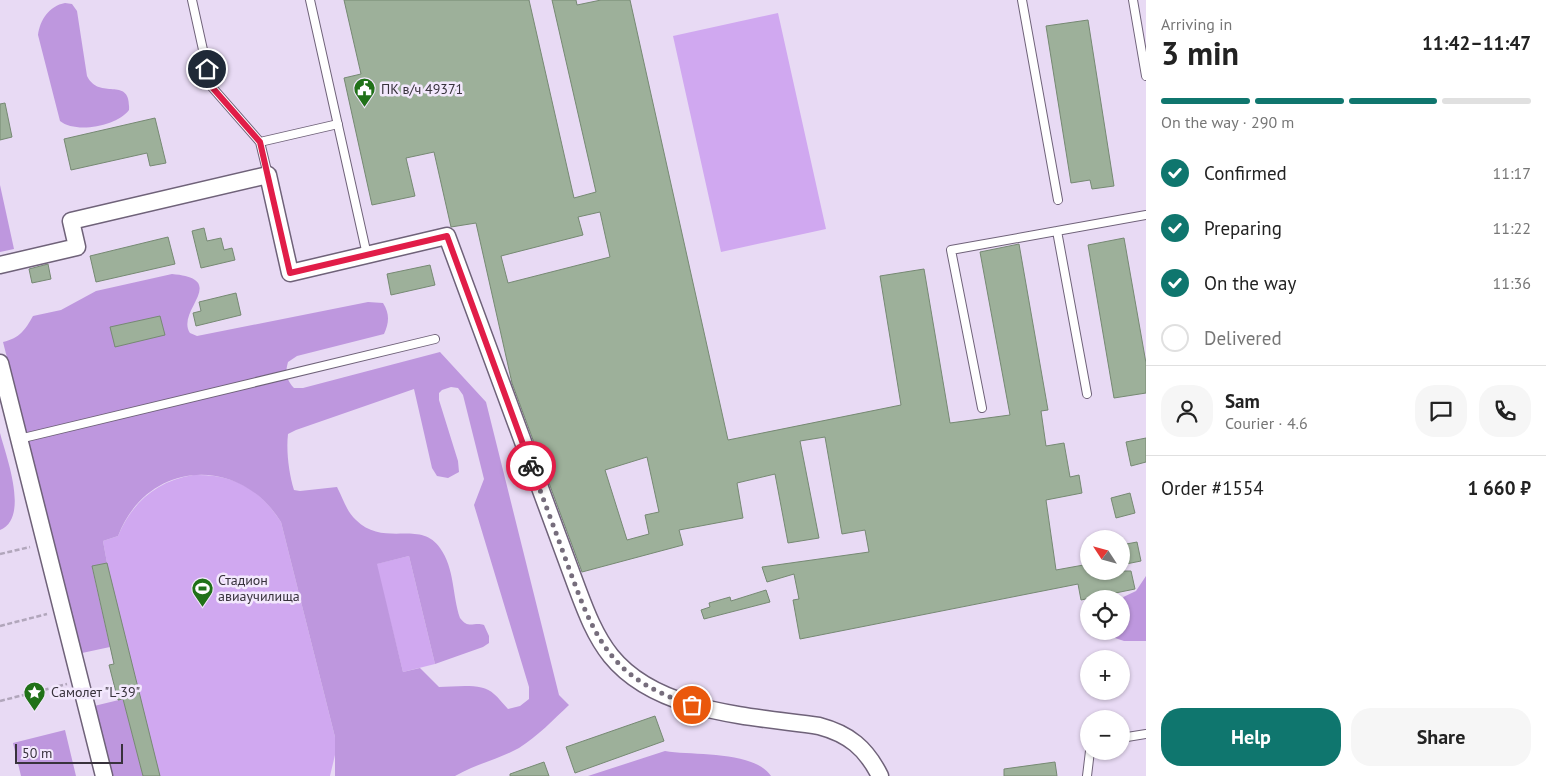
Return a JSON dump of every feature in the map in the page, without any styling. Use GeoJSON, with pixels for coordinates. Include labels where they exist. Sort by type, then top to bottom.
{"type":"FeatureCollection","features":[{"type":"Feature","properties":{"kind":"street"},"geometry":{"type":"LineString","coordinates":[[0,265],[77,246],[71,221],[268,175],[290,273],[447,236],[580,596],[600,639],[612,657],[623,668],[649,687],[676,700],[692,705],[834,730],[852,740],[868,754],[880,776]]}},
{"type":"Feature","properties":{"kind":"street"},"geometry":{"type":"LineString","coordinates":[[1,367],[104,776]]}},
{"type":"Feature","properties":{"kind":"lane"},"geometry":{"type":"LineString","coordinates":[[192,0],[211,86],[260,142],[268,175]]}},
{"type":"Feature","properties":{"kind":"lane"},"geometry":{"type":"LineString","coordinates":[[310,0],[367,255]]}},
{"type":"Feature","properties":{"kind":"lane"},"geometry":{"type":"LineString","coordinates":[[1022,0],[1058,200]]}},
{"type":"Feature","properties":{"kind":"lane"},"geometry":{"type":"LineString","coordinates":[[1133,0],[1146,76]]}},
{"type":"Feature","properties":{"kind":"lane"},"geometry":{"type":"LineString","coordinates":[[260,142],[338,124]]}},
{"type":"Feature","properties":{"kind":"lane"},"geometry":{"type":"LineString","coordinates":[[982,408],[951,250],[1146,216]]}},
{"type":"Feature","properties":{"kind":"lane"},"geometry":{"type":"LineString","coordinates":[[1057,231],[1087,394]]}},
{"type":"Feature","properties":{"kind":"lane"},"geometry":{"type":"LineString","coordinates":[[19,439],[435,339]]}},
{"type":"Feature","properties":{"kind":"lane"},"geometry":{"type":"LineString","coordinates":[[1130,737],[1146,734]]}},
{"type":"Feature","properties":{"kind":"lane"},"geometry":{"type":"LineString","coordinates":[[1087,776],[1089,760]]}},
{"type":"Feature","properties":{"kind":"path"},"geometry":{"type":"LineString","coordinates":[[0,626],[62,611]]}},
{"type":"Feature","properties":{"kind":"shaded area"},"geometry":{"type":"Polygon","coordinates":[[[65,3],[72,4],[77,11],[87,76],[99,87],[120,90],[125,93],[128,99],[129,110],[123,116],[106,124],[76,127],[60,121],[38,35],[43,19],[50,10],[65,3]]]}},
{"type":"Feature","properties":{"kind":"shaded area"},"geometry":{"type":"Polygon","coordinates":[[[778,13],[826,229],[721,252],[673,36],[778,13]]]}},
{"type":"Feature","properties":{"kind":"shaded area"},"geometry":{"type":"Polygon","coordinates":[[[0,185],[14,249],[0,252],[0,185]]]}},
{"type":"Feature","properties":{"kind":"shaded area"},"geometry":{"type":"Polygon","coordinates":[[[172,274],[189,277],[198,282],[200,289],[187,324],[190,333],[197,336],[368,302],[383,303],[388,318],[384,334],[297,356],[288,362],[287,369],[289,382],[294,388],[303,388],[440,352],[486,402],[559,695],[569,705],[539,733],[519,748],[455,776],[335,776],[335,737],[281,522],[263,500],[242,485],[219,477],[195,475],[171,480],[150,492],[132,511],[118,536],[103,541],[107,563],[92,567],[110,647],[82,653],[3,342],[21,333],[33,316],[61,310],[96,291],[172,274]],[[451,387],[439,393],[439,400],[458,461],[459,472],[448,478],[437,476],[432,468],[414,389],[288,434],[289,470],[294,490],[337,487],[350,513],[367,528],[390,534],[422,535],[432,540],[440,548],[451,573],[460,618],[466,624],[484,625],[489,636],[489,643],[483,647],[435,664],[409,556],[377,564],[403,672],[420,668],[439,687],[468,686],[489,690],[508,709],[520,706],[529,699],[529,687],[474,505],[484,479],[463,395],[458,388],[451,387]]]}},
{"type":"Feature","properties":{"kind":"shaded area"},"geometry":{"type":"Polygon","coordinates":[[[0,433],[11,471],[15,500],[14,513],[9,523],[0,530],[0,433]]]}},
{"type":"Feature","properties":{"kind":"shaded area","name":"Стадион авиаучилища"},"geometry":{"type":"Polygon","coordinates":[[[193,475],[221,477],[244,485],[264,500],[281,522],[335,737],[335,755],[330,776],[143,776],[114,664],[92,566],[107,563],[103,541],[118,536],[130,513],[147,495],[168,482],[193,475]]]}},
{"type":"Feature","properties":{"kind":"shaded area"},"geometry":{"type":"Polygon","coordinates":[[[409,556],[435,664],[403,672],[376,564],[409,556]]]}},
{"type":"Feature","properties":{"kind":"shaded area"},"geometry":{"type":"Polygon","coordinates":[[[1146,576],[1146,641],[1124,641],[1121,640],[1130,640],[1130,594],[1136,591],[1146,576]]]}},
{"type":"Feature","properties":{"kind":"shaded area"},"geometry":{"type":"Polygon","coordinates":[[[123,699],[143,776],[112,776],[94,706],[123,699]]]}},
{"type":"Feature","properties":{"kind":"shaded area"},"geometry":{"type":"Polygon","coordinates":[[[65,730],[76,776],[21,776],[13,743],[65,730]]]}},
{"type":"Feature","properties":{"kind":"shaded area"},"geometry":{"type":"Polygon","coordinates":[[[665,751],[737,758],[751,762],[771,776],[588,776],[665,751]]]}},
{"type":"Feature","properties":{"kind":"building"},"geometry":{"type":"Polygon","coordinates":[[[344,0],[529,0],[574,198],[596,192],[552,0],[576,0],[577,5],[601,0],[630,0],[728,440],[901,405],[880,276],[924,269],[950,423],[1010,415],[980,252],[1019,244],[1048,410],[1041,411],[1046,446],[1064,443],[1070,477],[1079,475],[1082,493],[1046,500],[1056,570],[1080,566],[1080,580],[1130,580],[1131,571],[1135,589],[1080,590],[1080,595],[1078,584],[800,639],[793,600],[799,599],[794,574],[767,582],[762,567],[869,552],[865,530],[842,534],[825,437],[800,441],[819,538],[788,543],[775,474],[737,483],[743,518],[679,530],[683,545],[582,572],[512,383],[476,223],[451,227],[434,152],[406,158],[415,196],[372,205],[344,78],[361,74],[344,0]],[[600,212],[578,217],[583,235],[501,256],[508,283],[610,257],[600,212]],[[647,457],[605,470],[627,540],[649,534],[645,515],[659,512],[647,457]]]}},
{"type":"Feature","properties":{"kind":"building"},"geometry":{"type":"Polygon","coordinates":[[[1088,20],[1114,186],[1092,189],[1090,180],[1071,183],[1046,26],[1088,20]]]}},
{"type":"Feature","properties":{"kind":"building"},"geometry":{"type":"Polygon","coordinates":[[[5,103],[12,137],[0,140],[0,104],[5,103]]]}},
{"type":"Feature","properties":{"kind":"building"},"geometry":{"type":"Polygon","coordinates":[[[155,118],[166,163],[150,166],[147,153],[71,170],[64,139],[155,118]]]}},
{"type":"Feature","properties":{"kind":"building"},"geometry":{"type":"Polygon","coordinates":[[[204,228],[207,241],[221,238],[224,250],[232,248],[235,260],[201,268],[192,231],[204,228]]]}},
{"type":"Feature","properties":{"kind":"building"},"geometry":{"type":"Polygon","coordinates":[[[168,237],[175,264],[96,282],[90,256],[168,237]]]}},
{"type":"Feature","properties":{"kind":"building"},"geometry":{"type":"Polygon","coordinates":[[[1124,238],[1146,363],[1146,393],[1114,398],[1088,245],[1124,238]]]}},
{"type":"Feature","properties":{"kind":"building"},"geometry":{"type":"Polygon","coordinates":[[[48,264],[51,279],[32,283],[29,269],[48,264]]]}},
{"type":"Feature","properties":{"kind":"building"},"geometry":{"type":"Polygon","coordinates":[[[430,265],[435,285],[391,295],[387,274],[430,265]]]}},
{"type":"Feature","properties":{"kind":"building"},"geometry":{"type":"Polygon","coordinates":[[[236,293],[241,315],[196,326],[193,313],[201,311],[199,302],[236,293]]]}},
{"type":"Feature","properties":{"kind":"building"},"geometry":{"type":"Polygon","coordinates":[[[160,316],[165,335],[115,347],[110,327],[160,316]]]}},
{"type":"Feature","properties":{"kind":"building"},"geometry":{"type":"Polygon","coordinates":[[[1146,438],[1146,462],[1131,466],[1126,442],[1146,438]]]}},
{"type":"Feature","properties":{"kind":"building"},"geometry":{"type":"Polygon","coordinates":[[[1130,493],[1135,513],[1116,518],[1111,498],[1130,493]]]}},
{"type":"Feature","properties":{"kind":"building"},"geometry":{"type":"Polygon","coordinates":[[[1137,542],[1141,561],[1130,563],[1130,543],[1137,542]]]}},
{"type":"Feature","properties":{"kind":"building"},"geometry":{"type":"Polygon","coordinates":[[[107,563],[160,776],[143,776],[123,699],[118,700],[109,665],[114,664],[92,566],[107,563]]]}},
{"type":"Feature","properties":{"kind":"building"},"geometry":{"type":"Polygon","coordinates":[[[766,590],[770,602],[704,619],[701,610],[710,607],[709,603],[730,597],[731,601],[766,590]]]}},
{"type":"Feature","properties":{"kind":"building"},"geometry":{"type":"Polygon","coordinates":[[[655,716],[664,741],[575,773],[566,747],[655,716]]]}},
{"type":"Feature","properties":{"kind":"building"},"geometry":{"type":"Polygon","coordinates":[[[544,762],[549,776],[510,776],[510,774],[544,762]]]}},
{"type":"Feature","properties":{"kind":"building"},"geometry":{"type":"Polygon","coordinates":[[[1055,762],[1057,776],[1004,776],[1004,769],[1055,762]]]}},
{"type":"Feature","properties":{"kind":"way so far"},"geometry":{"type":"LineString","coordinates":[[531,466],[589,619],[603,644],[623,668],[649,687],[676,700],[692,705]]}},
{"type":"Feature","properties":{"kind":"place","name":"ПК в/ч 49371"},"geometry":{"type":"Point","coordinates":[365,108]}},
{"type":"Feature","properties":{"kind":"place","name":"Стадион авиаучилища"},"geometry":{"type":"Point","coordinates":[202,607]}},
{"type":"Feature","properties":{"kind":"place","name":"Самолет \"L-39\""},"geometry":{"type":"Point","coordinates":[35,711]}},
{"type":"Feature","properties":{"kind":"route"},"geometry":{"type":"LineString","coordinates":[[207,69],[211,86],[260,142],[290,273],[447,236],[531,466]]}}]}
